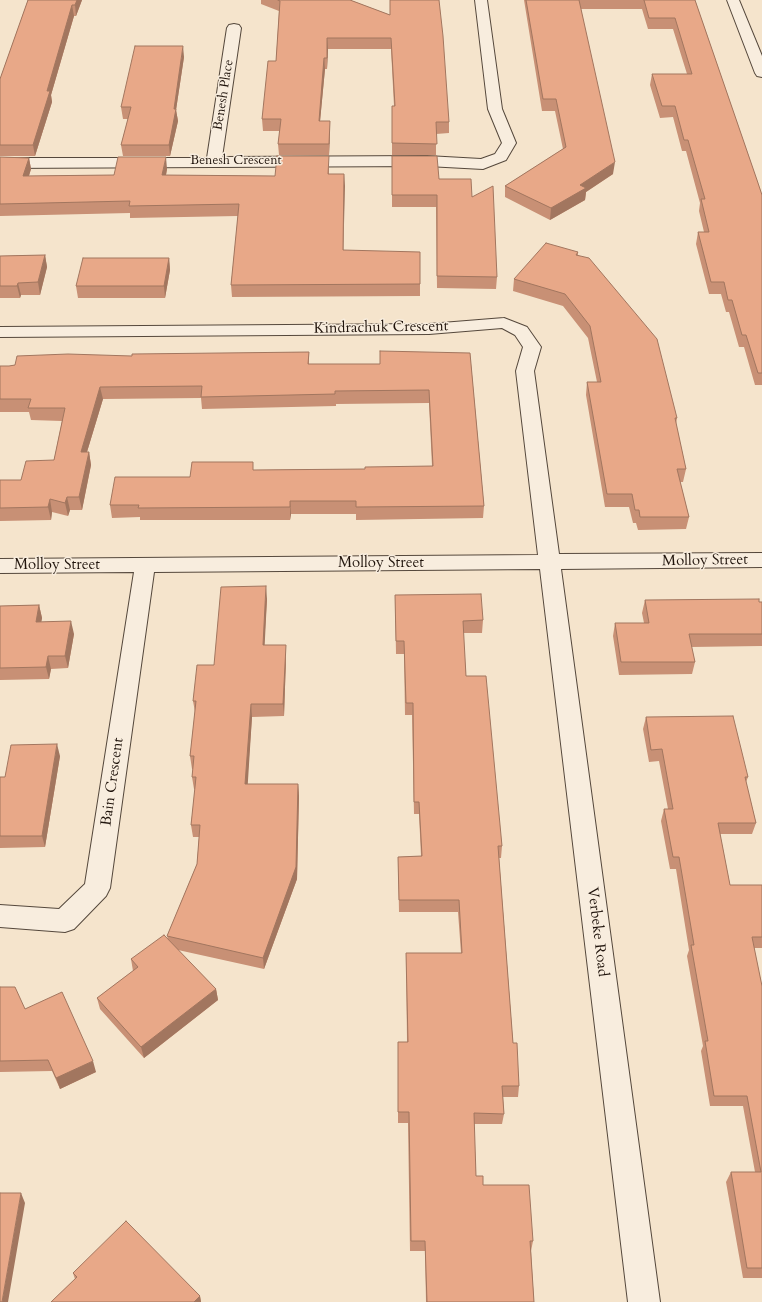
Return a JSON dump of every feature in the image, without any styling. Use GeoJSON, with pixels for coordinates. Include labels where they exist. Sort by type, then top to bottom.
{"type":"FeatureCollection","features":[{"type":"Feature","properties":{"kind":"street","name":"Benesh Crescent"},"geometry":{"type":"LineString","coordinates":[[0,164],[214,161],[427,161],[483,164],[501,157],[509,143],[495,109],[481,0]]}},
{"type":"Feature","properties":{"kind":"street"},"geometry":{"type":"LineString","coordinates":[[733,0],[762,73]]}},
{"type":"Feature","properties":{"kind":"street","name":"Benesh Place"},"geometry":{"type":"LineString","coordinates":[[214,161],[234,28]]}},
{"type":"Feature","properties":{"kind":"street","name":"Kindrachuk Crescent"},"geometry":{"type":"LineString","coordinates":[[0,332],[429,329],[474,324],[504,323],[521,331],[532,347],[525,371],[549,563]]}},
{"type":"Feature","properties":{"kind":"street","name":"Molloy Street"},"geometry":{"type":"LineString","coordinates":[[0,566],[549,563],[762,560]]}},
{"type":"Feature","properties":{"kind":"street","name":"Verbeke Road"},"geometry":{"type":"LineString","coordinates":[[549,563],[644,1302]]}},
{"type":"Feature","properties":{"kind":"street","name":"Bain Crescent"},"geometry":{"type":"LineString","coordinates":[[0,916],[65,921],[97,888],[145,565]]}},
{"type":"Feature","properties":{"kind":"building"},"geometry":{"type":"Polygon","coordinates":[[[28,0],[77,0],[75,5],[72,5],[47,91],[50,91],[33,145],[0,145],[0,79],[28,0]]]}},
{"type":"Feature","properties":{"kind":"building"},"geometry":{"type":"Polygon","coordinates":[[[278,0],[350,0],[390,15],[390,0],[439,0],[449,122],[436,122],[437,144],[392,143],[392,106],[395,106],[391,38],[327,38],[327,58],[324,58],[319,121],[330,121],[329,144],[278,144],[281,119],[262,119],[268,61],[276,61],[280,1],[278,0]]]}},
{"type":"Feature","properties":{"kind":"building"},"geometry":{"type":"Polygon","coordinates":[[[526,0],[579,0],[615,162],[580,185],[586,188],[551,208],[505,186],[566,147],[556,99],[543,99],[526,0]]]}},
{"type":"Feature","properties":{"kind":"building"},"geometry":{"type":"Polygon","coordinates":[[[644,0],[695,0],[762,195],[762,373],[758,373],[746,335],[742,335],[732,300],[728,300],[724,282],[711,282],[698,232],[709,232],[701,199],[705,199],[688,140],[684,140],[675,106],[662,106],[652,74],[692,74],[675,18],[649,18],[644,0]]]}},
{"type":"Feature","properties":{"kind":"building"},"geometry":{"type":"Polygon","coordinates":[[[135,46],[183,46],[174,109],[176,109],[169,145],[121,145],[131,107],[121,107],[135,46]]]}},
{"type":"Feature","properties":{"kind":"building"},"geometry":{"type":"Polygon","coordinates":[[[277,156],[329,156],[328,174],[344,174],[343,250],[420,252],[420,284],[231,285],[239,204],[129,206],[130,201],[0,204],[0,157],[29,158],[23,176],[114,175],[118,157],[166,157],[162,175],[275,176],[277,156]]]}},
{"type":"Feature","properties":{"kind":"building"},"geometry":{"type":"Polygon","coordinates":[[[392,156],[437,156],[439,179],[471,179],[472,197],[493,186],[497,277],[437,276],[437,195],[392,195],[392,156]]]}},
{"type":"Feature","properties":{"kind":"building"},"geometry":{"type":"Polygon","coordinates":[[[546,243],[578,252],[576,255],[589,258],[657,339],[677,418],[675,418],[686,469],[677,469],[689,517],[640,517],[639,510],[635,510],[632,494],[607,494],[587,382],[601,382],[590,326],[565,294],[514,279],[546,243]]]}},
{"type":"Feature","properties":{"kind":"building"},"geometry":{"type":"Polygon","coordinates":[[[45,255],[38,282],[18,283],[17,286],[0,286],[0,256],[45,255]]]}},
{"type":"Feature","properties":{"kind":"building"},"geometry":{"type":"Polygon","coordinates":[[[83,258],[169,258],[164,286],[76,286],[83,258]]]}},
{"type":"Feature","properties":{"kind":"building"},"geometry":{"type":"Polygon","coordinates":[[[380,351],[470,353],[484,506],[356,507],[356,501],[290,501],[290,507],[138,508],[139,505],[110,505],[115,477],[190,477],[192,462],[253,462],[253,470],[365,469],[365,467],[433,466],[429,390],[335,391],[335,394],[201,397],[202,386],[100,387],[81,452],[89,452],[79,497],[67,497],[65,503],[50,499],[48,507],[0,508],[0,480],[21,480],[26,461],[54,460],[65,408],[28,408],[31,399],[0,399],[0,366],[15,365],[17,356],[68,354],[132,356],[132,354],[309,352],[308,364],[380,364],[380,351]]]}},
{"type":"Feature","properties":{"kind":"building"},"geometry":{"type":"Polygon","coordinates":[[[266,586],[263,645],[286,645],[283,704],[251,704],[245,784],[298,784],[296,867],[263,958],[167,936],[197,864],[200,825],[191,825],[196,777],[192,777],[194,756],[190,756],[196,701],[193,701],[197,665],[214,665],[221,587],[266,586]]]}},
{"type":"Feature","properties":{"kind":"building"},"geometry":{"type":"Polygon","coordinates":[[[481,594],[483,620],[463,621],[466,676],[486,676],[502,846],[498,846],[513,1043],[517,1043],[519,1086],[502,1086],[504,1114],[474,1113],[476,1176],[483,1176],[483,1185],[529,1185],[533,1241],[530,1241],[534,1302],[427,1302],[425,1241],[411,1241],[409,1112],[398,1112],[398,1042],[408,1042],[406,953],[462,953],[459,900],[399,900],[398,857],[422,856],[419,802],[414,802],[413,703],[406,703],[404,641],[396,641],[395,595],[481,594]]]}},
{"type":"Feature","properties":{"kind":"building"},"geometry":{"type":"Polygon","coordinates":[[[759,599],[759,602],[762,602],[762,634],[689,634],[695,662],[621,662],[615,623],[649,623],[645,600],[759,599]]]}},
{"type":"Feature","properties":{"kind":"building"},"geometry":{"type":"Polygon","coordinates":[[[39,605],[36,622],[71,621],[65,656],[48,656],[46,667],[0,668],[0,606],[39,605]]]}},
{"type":"Feature","properties":{"kind":"building"},"geometry":{"type":"Polygon","coordinates":[[[733,716],[748,777],[745,777],[756,823],[718,823],[730,885],[762,885],[762,937],[752,937],[762,986],[762,1268],[747,1268],[731,1172],[761,1172],[747,1096],[714,1096],[705,1041],[708,1041],[691,945],[694,945],[679,857],[673,857],[664,809],[673,809],[662,749],[651,750],[646,717],[733,716]]]}},
{"type":"Feature","properties":{"kind":"building"},"geometry":{"type":"Polygon","coordinates":[[[57,744],[42,836],[0,836],[0,777],[5,777],[11,745],[57,744]]]}},
{"type":"Feature","properties":{"kind":"building"},"geometry":{"type":"Polygon","coordinates":[[[164,935],[216,989],[141,1047],[97,998],[138,967],[131,959],[164,935]]]}},
{"type":"Feature","properties":{"kind":"building"},"geometry":{"type":"Polygon","coordinates":[[[0,987],[15,987],[25,1009],[62,992],[93,1061],[56,1078],[48,1060],[0,1061],[0,987]]]}},
{"type":"Feature","properties":{"kind":"building"},"geometry":{"type":"Polygon","coordinates":[[[0,1193],[21,1193],[2,1302],[0,1302],[0,1193]]]}},
{"type":"Feature","properties":{"kind":"building"},"geometry":{"type":"Polygon","coordinates":[[[126,1221],[200,1296],[194,1302],[51,1302],[77,1277],[73,1273],[126,1221]]]}}]}
